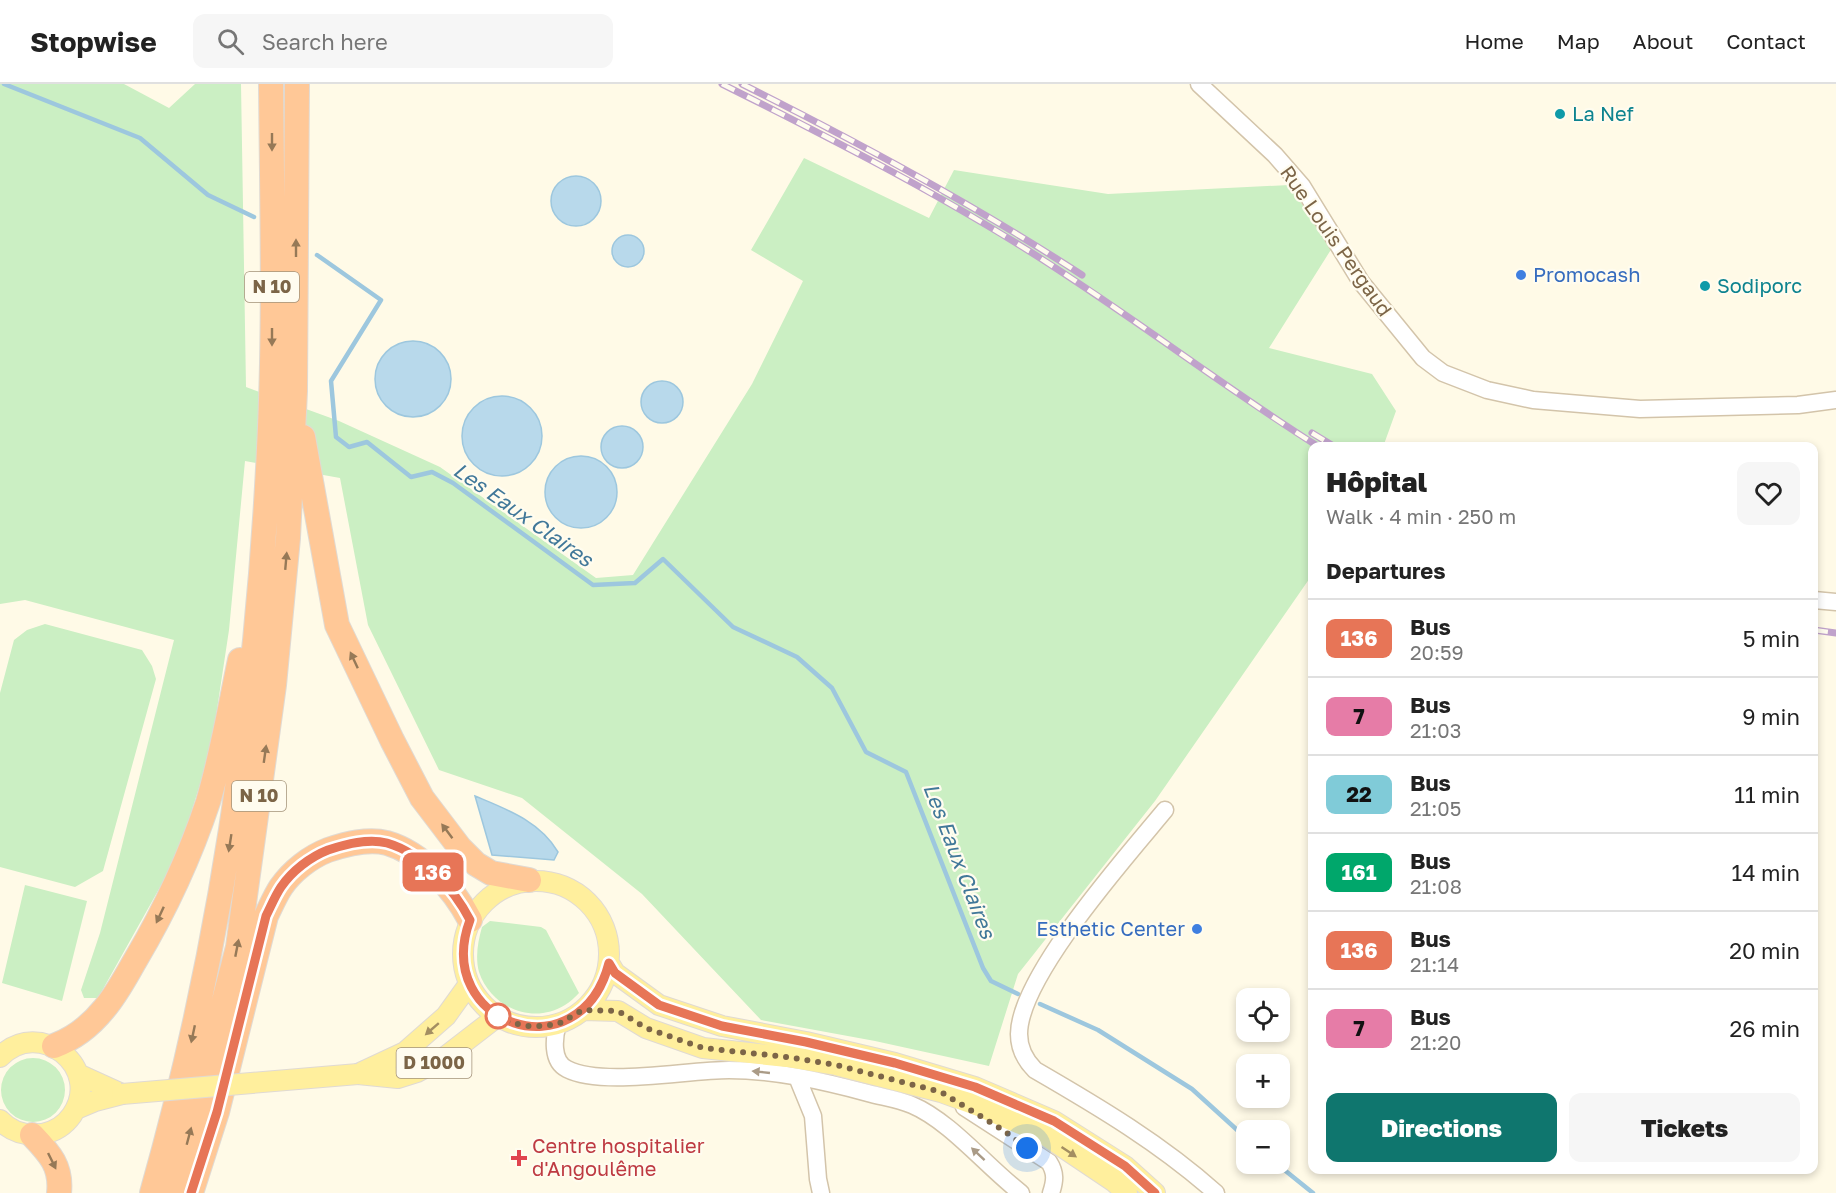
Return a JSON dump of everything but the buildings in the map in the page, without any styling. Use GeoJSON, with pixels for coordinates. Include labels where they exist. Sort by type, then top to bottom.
{"type":"FeatureCollection","features":[{"type":"Feature","properties":{"kind":"highway","name":"N 10"},"geometry":{"type":"LineString","coordinates":[[152,1193],[189,1055],[213,938],[238,791],[256,639],[270,416],[271,84]]}},
{"type":"Feature","properties":{"kind":"highway","name":"N 10"},"geometry":{"type":"LineString","coordinates":[[174,1193],[238,947],[274,685],[288,538],[295,391],[297,84]]}},
{"type":"Feature","properties":{"kind":"highway"},"geometry":{"type":"LineString","coordinates":[[295,391],[317,524],[337,625],[422,798],[460,848],[476,864],[491,873],[529,880]]}},
{"type":"Feature","properties":{"kind":"highway"},"geometry":{"type":"LineString","coordinates":[[54,1046],[67,1041],[104,1010],[122,985],[152,933],[185,862],[208,802],[223,745],[240,660],[256,639]]}},
{"type":"Feature","properties":{"kind":"highway"},"geometry":{"type":"LineString","coordinates":[[191,1193],[217,1112],[266,916],[281,886],[298,868],[319,854],[342,845],[364,841],[386,843],[404,850],[449,886],[458,897],[470,920]]}},
{"type":"Feature","properties":{"kind":"highway"},"geometry":{"type":"LineString","coordinates":[[32,1135],[53,1157],[60,1182],[59,1193]]}},
{"type":"Feature","properties":{"kind":"main road"},"geometry":{"type":"LineString","coordinates":[[529,880],[551,881],[571,889],[589,902],[602,920],[608,941],[609,963],[600,988],[583,1010],[558,1024],[528,1026],[512,1023],[498,1016],[481,1002],[469,984],[464,968],[462,952],[470,920],[485,900],[505,887],[529,880]]}},
{"type":"Feature","properties":{"kind":"main road"},"geometry":{"type":"LineString","coordinates":[[609,963],[615,973],[659,1005],[722,1026],[806,1042],[895,1063],[975,1087],[1054,1121],[1125,1166],[1155,1193]]}},
{"type":"Feature","properties":{"kind":"main road","name":"D 1000"},"geometry":{"type":"LineString","coordinates":[[358,1074],[405,1052],[446,1016],[469,984]]}},
{"type":"Feature","properties":{"kind":"main road"},"geometry":{"type":"LineString","coordinates":[[583,1010],[618,1011],[646,1028],[703,1048],[836,1065],[941,1092],[1042,1134],[1113,1181],[1127,1193]]}},
{"type":"Feature","properties":{"kind":"main road","name":"D 1000"},"geometry":{"type":"LineString","coordinates":[[76,1109],[122,1094],[358,1074],[398,1078],[417,1072],[445,1057],[498,1016]]}},
{"type":"Feature","properties":{"kind":"main road"},"geometry":{"type":"LineString","coordinates":[[0,1057],[14,1047],[27,1042],[40,1042],[54,1046],[73,1062],[80,1086],[80,1098],[76,1109],[58,1129],[45,1134],[32,1135],[17,1132],[0,1120]]}},
{"type":"Feature","properties":{"kind":"main road","name":"D 1000"},"geometry":{"type":"LineString","coordinates":[[78,1074],[122,1094]]}},
{"type":"Feature","properties":{"kind":"street","name":"Rue Louis Pergaud"},"geometry":{"type":"LineString","coordinates":[[1199,84],[1275,155],[1295,178],[1361,282],[1423,358],[1443,373],[1487,390],[1533,400],[1641,409],[1798,405],[1836,400]]}},
{"type":"Feature","properties":{"kind":"street"},"geometry":{"type":"LineString","coordinates":[[1818,600],[1836,602]]}},
{"type":"Feature","properties":{"kind":"street"},"geometry":{"type":"LineString","coordinates":[[1165,810],[1088,905],[1048,960],[1021,1016],[1018,1033],[1020,1048],[1026,1060],[1035,1070],[1141,1133],[1216,1193]]}},
{"type":"Feature","properties":{"kind":"street"},"geometry":{"type":"LineString","coordinates":[[558,1024],[555,1032],[555,1055],[565,1068],[598,1078],[732,1070],[797,1077],[904,1102],[920,1109],[963,1142],[1021,1193]]}},
{"type":"Feature","properties":{"kind":"street"},"geometry":{"type":"LineString","coordinates":[[797,1077],[813,1116],[814,1145],[821,1193]]}},
{"type":"Feature","properties":{"kind":"street"},"geometry":{"type":"LineString","coordinates":[[941,1092],[1003,1130],[1049,1162],[1054,1170],[1051,1193]]}},
{"type":"Feature","properties":{"kind":"green space"},"geometry":{"type":"Polygon","coordinates":[[[0,84],[124,84],[169,108],[195,84],[241,84],[246,387],[339,421],[440,467],[596,578],[633,575],[752,384],[803,281],[751,250],[804,158],[929,218],[954,170],[1108,194],[1289,185],[1332,248],[1269,348],[1372,374],[1396,411],[1385,442],[1308,442],[1308,581],[1155,801],[1018,974],[989,1066],[875,1041],[761,1020],[642,894],[522,798],[439,770],[368,625],[340,478],[245,461],[229,630],[211,749],[178,855],[98,998],[84,998],[81,990],[100,933],[174,640],[25,600],[0,604],[0,84]]]}},
{"type":"Feature","properties":{"kind":"green space"},"geometry":{"type":"Polygon","coordinates":[[[45,624],[142,650],[152,666],[156,679],[103,871],[75,887],[0,867],[0,693],[14,640],[27,630],[45,624]]]}},
{"type":"Feature","properties":{"kind":"green space"},"geometry":{"type":"Polygon","coordinates":[[[25,885],[87,901],[62,1001],[2,983],[25,885]]]}},
{"type":"Feature","properties":{"kind":"green space"},"geometry":{"type":"Polygon","coordinates":[[[490,921],[541,927],[546,930],[579,993],[565,1005],[553,1011],[540,1013],[527,1013],[503,1004],[485,985],[477,961],[482,927],[490,921]]]}},
{"type":"Feature","properties":{"kind":"green space"},"geometry":{"type":"Polygon","coordinates":[[[33,1058],[51,1064],[59,1072],[65,1090],[59,1108],[51,1116],[33,1122],[15,1116],[7,1108],[1,1090],[7,1072],[15,1064],[33,1058]]]}},
{"type":"Feature","properties":{"kind":"water"},"geometry":{"type":"Polygon","coordinates":[[[576,176],[594,183],[601,201],[594,219],[576,226],[558,219],[551,201],[558,183],[576,176]]]}},
{"type":"Feature","properties":{"kind":"water"},"geometry":{"type":"Polygon","coordinates":[[[628,235],[640,239],[644,251],[640,263],[628,267],[616,263],[612,251],[616,239],[628,235]]]}},
{"type":"Feature","properties":{"kind":"water"},"geometry":{"type":"Polygon","coordinates":[[[413,341],[427,344],[440,352],[448,365],[451,379],[448,393],[440,406],[427,414],[413,417],[399,414],[386,406],[378,393],[375,379],[378,365],[386,352],[399,344],[413,341]]]}},
{"type":"Feature","properties":{"kind":"water"},"geometry":{"type":"Polygon","coordinates":[[[662,381],[677,387],[683,402],[677,417],[662,423],[647,417],[641,402],[647,387],[662,381]]]}},
{"type":"Feature","properties":{"kind":"water"},"geometry":{"type":"Polygon","coordinates":[[[502,396],[517,399],[530,408],[539,421],[542,436],[539,451],[530,464],[517,473],[502,476],[487,473],[474,464],[465,451],[462,436],[465,421],[474,408],[487,399],[502,396]]]}},
{"type":"Feature","properties":{"kind":"water"},"geometry":{"type":"Polygon","coordinates":[[[622,426],[630,427],[637,432],[642,439],[642,455],[637,462],[630,467],[622,468],[614,467],[607,462],[602,455],[601,447],[602,439],[607,432],[614,427],[622,426]]]}},
{"type":"Feature","properties":{"kind":"water"},"geometry":{"type":"Polygon","coordinates":[[[581,456],[595,459],[607,466],[614,478],[617,492],[614,506],[607,518],[595,525],[581,528],[567,525],[555,518],[548,506],[545,492],[548,478],[555,466],[567,459],[581,456]]]}},
{"type":"Feature","properties":{"kind":"water"},"geometry":{"type":"Polygon","coordinates":[[[475,796],[521,817],[542,832],[558,852],[554,860],[492,855],[475,796]]]}},
{"type":"Feature","properties":{"kind":"waterway","name":"Les Eaux Claires"},"geometry":{"type":"LineString","coordinates":[[4,84],[140,138],[208,195],[254,217]]}},
{"type":"Feature","properties":{"kind":"waterway","name":"Les Eaux Claires"},"geometry":{"type":"LineString","coordinates":[[317,255],[381,300],[331,381],[336,437],[349,447],[367,442],[411,477],[432,472],[453,483],[593,585],[635,583],[663,559],[733,627],[797,657],[832,688],[866,752],[906,772],[983,968],[991,981],[1018,994]]}},
{"type":"Feature","properties":{"kind":"waterway","name":"Les Eaux Claires"},"geometry":{"type":"LineString","coordinates":[[1040,1004],[1098,1030],[1192,1089],[1236,1129]]}},
{"type":"Feature","properties":{"kind":"waterway","name":"Les Eaux Claires"},"geometry":{"type":"LineString","coordinates":[[1289,1174],[1313,1193]]}},
{"type":"Feature","properties":{"kind":"railway"},"geometry":{"type":"LineString","coordinates":[[722,84],[877,164],[992,228],[1066,275],[1311,442]]}},
{"type":"Feature","properties":{"kind":"railway"},"geometry":{"type":"LineString","coordinates":[[742,84],[915,175],[1082,275]]}},
{"type":"Feature","properties":{"kind":"railway"},"geometry":{"type":"LineString","coordinates":[[1312,433],[1327,442]]}},
{"type":"Feature","properties":{"kind":"railway"},"geometry":{"type":"LineString","coordinates":[[1818,631],[1836,633]]}},
{"type":"Feature","properties":{"kind":"bus line","name":"136"},"geometry":{"type":"LineString","coordinates":[[191,1193],[217,1112],[266,916],[281,886],[298,868],[319,854],[342,845],[364,841],[386,843],[404,850],[425,865],[458,897],[470,920],[462,952],[469,984],[481,1002],[498,1016],[512,1023],[543,1026],[558,1024],[571,1018],[583,1010],[596,996],[604,981],[609,963],[615,973],[659,1005],[722,1026],[806,1042],[895,1063],[975,1087],[1054,1121],[1125,1166],[1155,1193]]}},
{"type":"Feature","properties":{"kind":"place","name":"La Nef"},"geometry":{"type":"Point","coordinates":[1560,114]}},
{"type":"Feature","properties":{"kind":"place","name":"Promocash"},"geometry":{"type":"Point","coordinates":[1521,275]}},
{"type":"Feature","properties":{"kind":"place","name":"Sodiporc"},"geometry":{"type":"Point","coordinates":[1705,286]}},
{"type":"Feature","properties":{"kind":"place","name":"Esthetic Center"},"geometry":{"type":"Point","coordinates":[1197,929]}},
{"type":"Feature","properties":{"kind":"place","name":"Centre hospitalier d'Angoulême"},"geometry":{"type":"Point","coordinates":[519,1158]}},
{"type":"Feature","properties":{"kind":"route"},"geometry":{"type":"LineString","coordinates":[[498,1016],[512,1023],[543,1026],[558,1024],[583,1010],[618,1011],[646,1028],[703,1048],[836,1065],[941,1092],[1003,1130],[1027,1148]]}}]}
